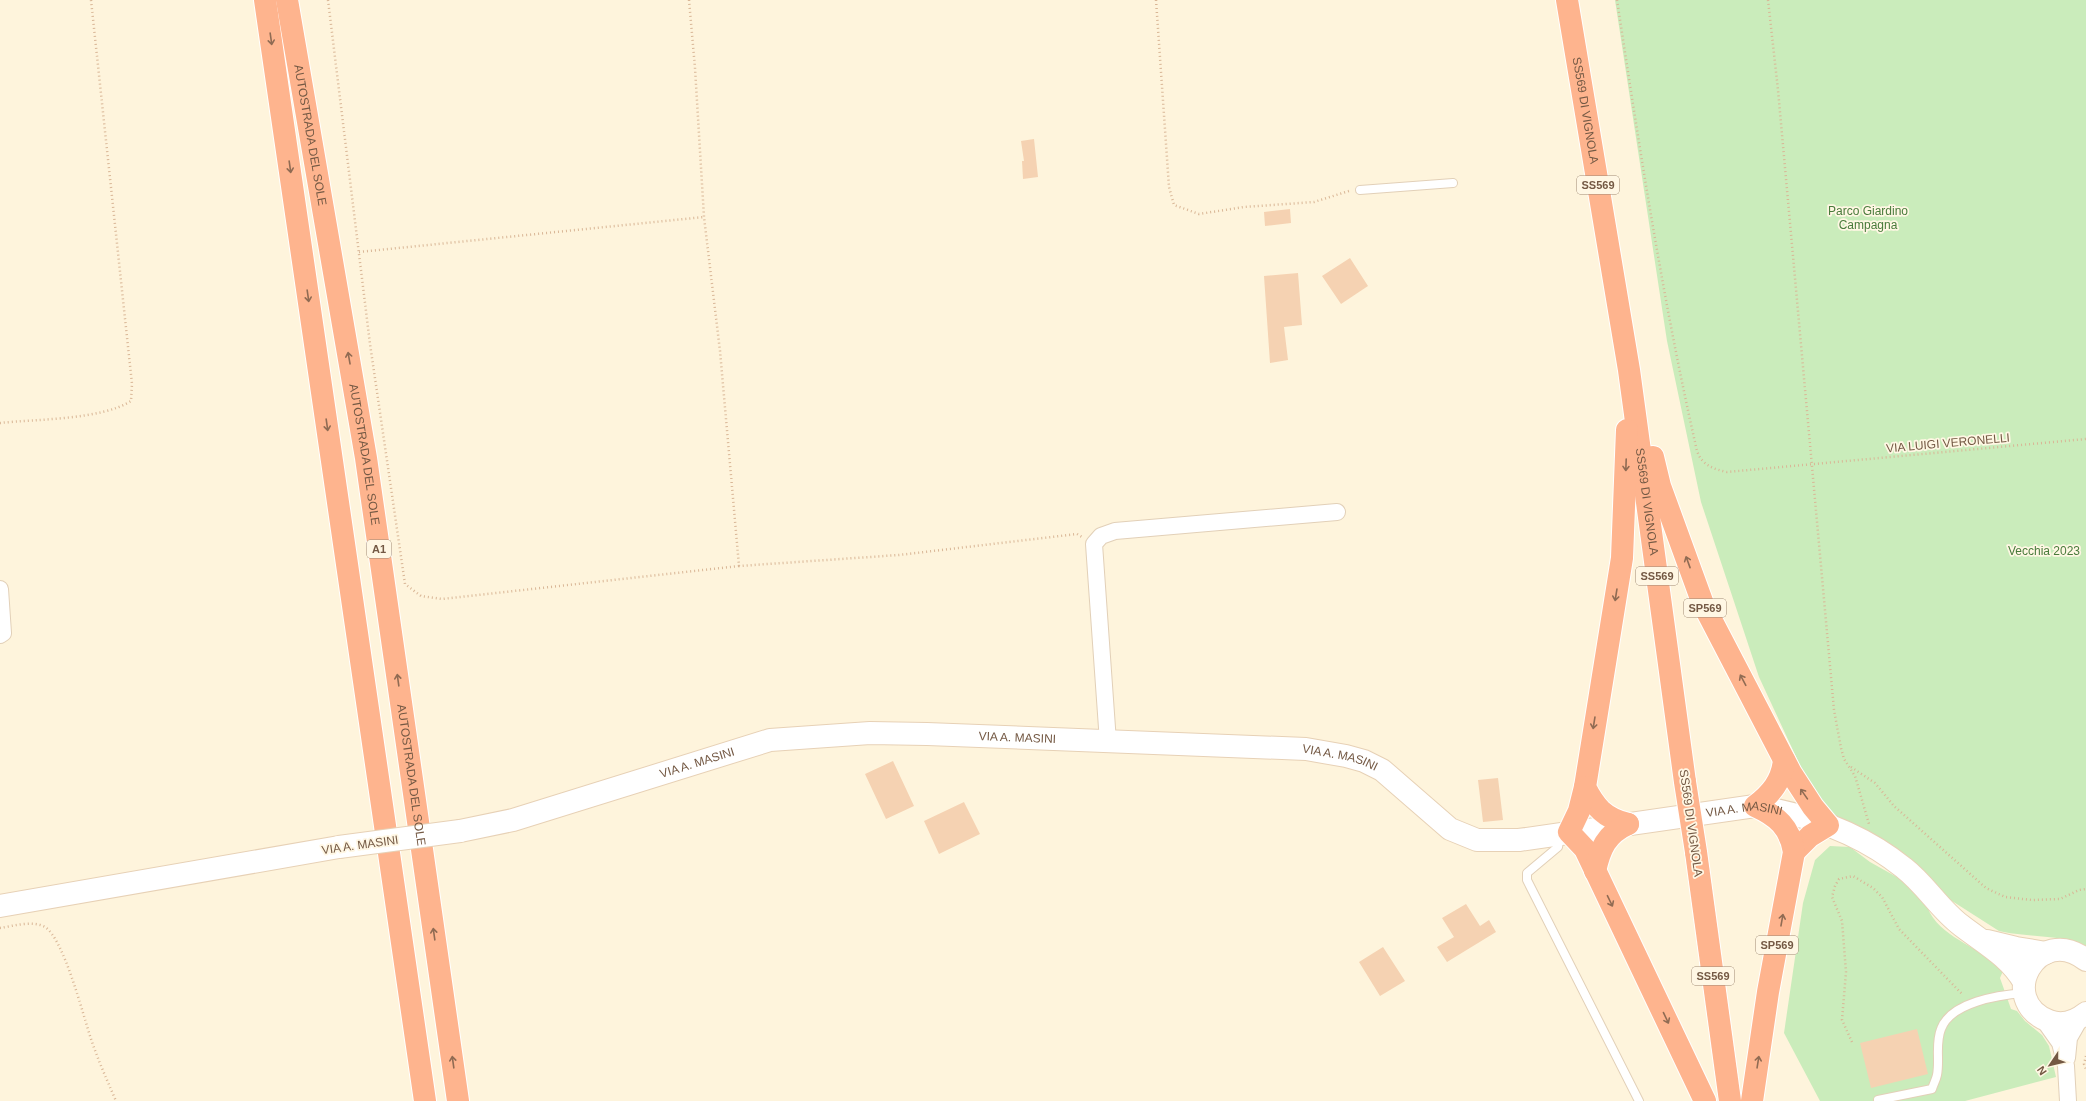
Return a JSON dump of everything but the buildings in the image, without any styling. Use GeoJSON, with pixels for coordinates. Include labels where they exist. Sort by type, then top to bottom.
{"type":"FeatureCollection","features":[{"type":"Feature","properties":{"kind":"highway","name":"AUTOSTRADA DEL SOLE"},"geometry":{"type":"LineString","coordinates":[[265,0],[426,1101]]}},
{"type":"Feature","properties":{"kind":"highway","name":"AUTOSTRADA DEL SOLE"},"geometry":{"type":"LineString","coordinates":[[287,0],[366,458],[458,1101]]}},
{"type":"Feature","properties":{"kind":"highway","name":"SS569 DI VIGNOLA"},"geometry":{"type":"LineString","coordinates":[[1566,0],[1629,370],[1730,1101]]}},
{"type":"Feature","properties":{"kind":"highway","name":"SP569"},"geometry":{"type":"LineString","coordinates":[[1629,370],[1660,486],[1703,604],[1799,787],[1828,825]]}},
{"type":"Feature","properties":{"kind":"highway"},"geometry":{"type":"LineString","coordinates":[[1629,370],[1622,558],[1584,787],[1576,820],[1565,833],[1586,849],[1595,871],[1705,1101]]}},
{"type":"Feature","properties":{"kind":"highway"},"geometry":{"type":"LineString","coordinates":[[1755,806],[1775,787],[1783,771],[1784,760]]}},
{"type":"Feature","properties":{"kind":"highway"},"geometry":{"type":"LineString","coordinates":[[1584,787],[1602,813],[1613,820],[1628,824]]}},
{"type":"Feature","properties":{"kind":"highway","name":"SP569"},"geometry":{"type":"LineString","coordinates":[[1752,1101],[1768,992],[1794,852],[1792,840],[1782,823],[1767,812],[1755,806]]}},
{"type":"Feature","properties":{"kind":"highway"},"geometry":{"type":"LineString","coordinates":[[1595,871],[1600,850],[1607,838],[1612,832],[1628,824]]}},
{"type":"Feature","properties":{"kind":"highway"},"geometry":{"type":"LineString","coordinates":[[1794,852],[1810,836],[1828,825]]}},
{"type":"Feature","properties":{"kind":"street"},"geometry":{"type":"LineString","coordinates":[[1108,742],[1094,544],[1101,536],[1115,531],[1337,512]]}},
{"type":"Feature","properties":{"kind":"street"},"geometry":{"type":"LineString","coordinates":[[0,589],[3,633],[0,635]]}},
{"type":"Feature","properties":{"kind":"street","name":"VIA A. MASINI"},"geometry":{"type":"LineString","coordinates":[[0,906],[339,847],[460,831],[513,820],[770,740],[870,733],[1306,749],[1346,756],[1364,761],[1382,770],[1450,829],[1477,840],[1519,840],[1755,806],[1789,812],[1828,825],[1859,838],[1905,868],[1961,926],[1982,940],[2015,969],[2024,988],[2028,1004],[2034,1012],[2043,1019]]}},
{"type":"Feature","properties":{"kind":"street","name":"VIA A. MASINI"},"geometry":{"type":"LineString","coordinates":[[1982,940],[2046,953]]}},
{"type":"Feature","properties":{"kind":"street","name":"VIA A. MASINI"},"geometry":{"type":"LineString","coordinates":[[2024,988],[2031,964],[2050,950],[2068,950],[2086,960]]}},
{"type":"Feature","properties":{"kind":"street"},"geometry":{"type":"LineString","coordinates":[[2043,1019],[2062,1023],[2083,1015]]}},
{"type":"Feature","properties":{"kind":"street"},"geometry":{"type":"LineString","coordinates":[[2068,1101],[2066,1066],[2069,1038],[2083,1015]]}},
{"type":"Feature","properties":{"kind":"street"},"geometry":{"type":"LineString","coordinates":[[2043,1019],[2060,1043],[2066,1066]]}},
{"type":"Feature","properties":{"kind":"lane"},"geometry":{"type":"LineString","coordinates":[[1360,190],[1453,184]]}},
{"type":"Feature","properties":{"kind":"lane"},"geometry":{"type":"LineString","coordinates":[[1565,833],[1558,847],[1527,873],[1527,880],[1639,1101]]}},
{"type":"Feature","properties":{"kind":"lane"},"geometry":{"type":"LineString","coordinates":[[1878,1100],[1932,1089],[1937,1074],[1937,1051],[1941,1028],[1953,1012],[1972,1004],[2024,988]]}},
{"type":"Feature","properties":{"kind":"path"},"geometry":{"type":"LineString","coordinates":[[0,423],[100,414],[120,408],[131,401],[132,384],[91,0]]}},
{"type":"Feature","properties":{"kind":"path"},"geometry":{"type":"LineString","coordinates":[[328,0],[359,252],[405,584],[421,596],[442,599],[740,566],[898,555],[1077,534],[1094,544]]}},
{"type":"Feature","properties":{"kind":"path"},"geometry":{"type":"LineString","coordinates":[[689,0],[695,68],[704,218],[720,351],[740,566]]}},
{"type":"Feature","properties":{"kind":"path"},"geometry":{"type":"LineString","coordinates":[[1156,0],[1169,187],[1174,205],[1199,214],[1244,207],[1314,202],[1351,190],[1360,190]]}},
{"type":"Feature","properties":{"kind":"path","name":"VIA LUIGI VERONELLI"},"geometry":{"type":"LineString","coordinates":[[1617,0],[1640,154],[1676,358],[1702,462],[1714,470],[1727,472],[2086,439]]}},
{"type":"Feature","properties":{"kind":"path"},"geometry":{"type":"LineString","coordinates":[[1768,0],[1778,90],[1834,710],[1841,748],[1855,776],[1863,800],[1869,820],[1873,846]]}},
{"type":"Feature","properties":{"kind":"path"},"geometry":{"type":"LineString","coordinates":[[359,252],[704,218]]}},
{"type":"Feature","properties":{"kind":"path"},"geometry":{"type":"LineString","coordinates":[[1849,765],[1876,783],[1894,806],[1986,888],[2005,897],[2032,900],[2060,899],[2079,890],[2086,889]]}},
{"type":"Feature","properties":{"kind":"path"},"geometry":{"type":"LineString","coordinates":[[1852,1042],[1842,1020],[1846,972],[1842,921],[1832,897],[1839,879],[1853,876],[1872,888],[1882,897],[1899,929],[1972,1004]]}},
{"type":"Feature","properties":{"kind":"path"},"geometry":{"type":"LineString","coordinates":[[0,928],[29,924],[45,927],[56,940],[74,986],[91,1039],[116,1101]]}},
{"type":"Feature","properties":{"kind":"path"},"geometry":{"type":"LineString","coordinates":[[2086,1056],[2084,1064],[2086,1069]]}},
{"type":"Feature","properties":{"kind":"green space","name":"Parco Giardino Campagna"},"geometry":{"type":"Polygon","coordinates":[[[1615,0],[2086,0],[2086,946],[2078,942],[2068,940],[1999,931],[1902,869],[1831,832],[1759,677],[1701,502],[1667,341],[1615,0]]]}},
{"type":"Feature","properties":{"kind":"green space"},"geometry":{"type":"Polygon","coordinates":[[[1830,846],[1850,847],[1870,862],[1895,876],[1922,886],[1930,913],[1937,922],[1954,937],[1985,956],[2003,971],[2000,978],[2011,1009],[2017,1011],[2025,1021],[2042,1035],[2049,1046],[2056,1077],[1965,1101],[1820,1101],[1784,1033],[1803,903],[1815,860],[1830,846]]]}},
{"type":"Feature","properties":{"kind":"park label","name":"Vecchia 2023"},"geometry":{"type":"Point","coordinates":[2044,551]}}]}
